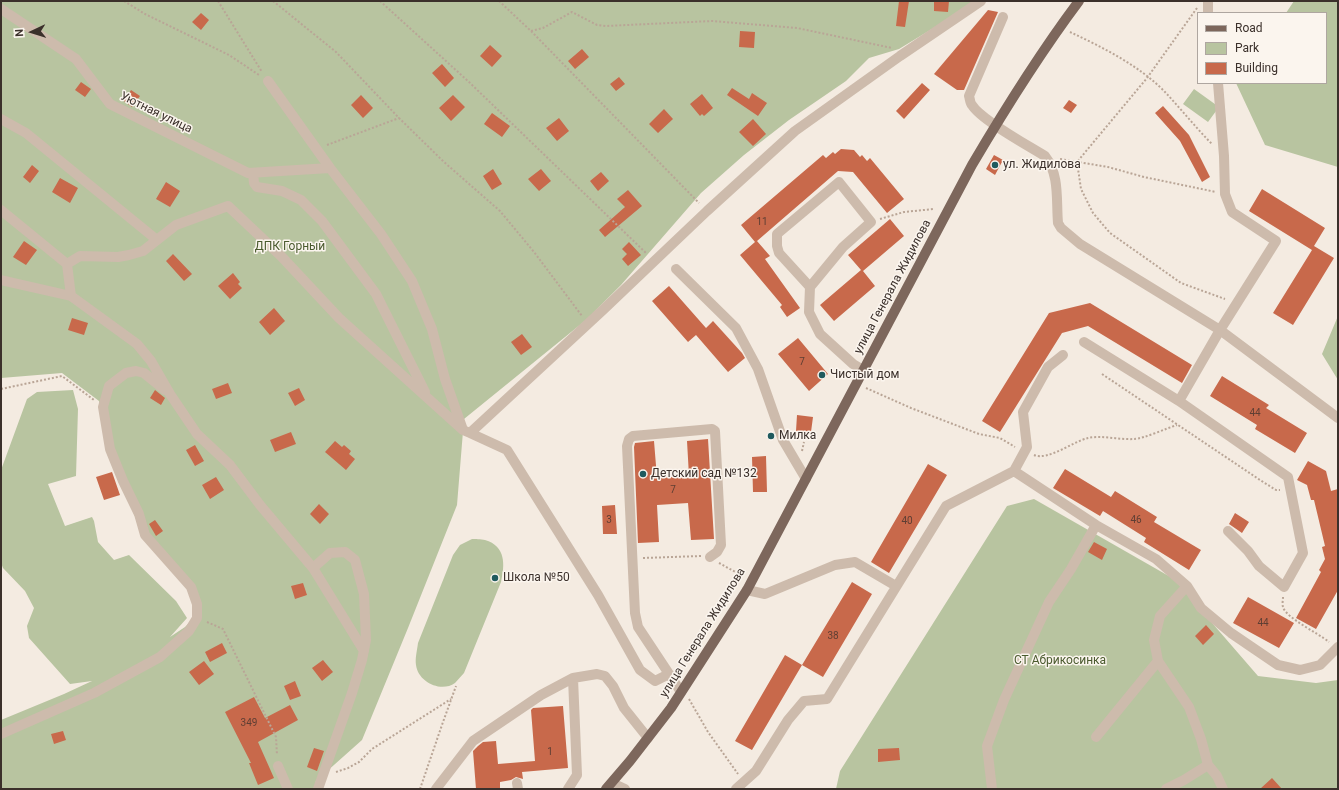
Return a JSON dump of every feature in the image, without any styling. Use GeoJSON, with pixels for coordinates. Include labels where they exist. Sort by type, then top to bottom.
{"type":"FeatureCollection","features":[{"type":"Feature","properties":{"kind":"main road","name":"улица Генерала Жидилова"},"geometry":{"type":"LineString","coordinates":[[609,786],[685,695],[747,590],[969,172],[996,125],[1060,27],[1079,1]]}},
{"type":"Feature","properties":{"kind":"street"},"geometry":{"type":"LineString","coordinates":[[466,431],[587,324],[707,211],[795,131],[900,56],[981,1]]}},
{"type":"Feature","properties":{"kind":"street"},"geometry":{"type":"LineString","coordinates":[[1208,1],[1208,12]]}},
{"type":"Feature","properties":{"kind":"street","name":"Уютная улица"},"geometry":{"type":"LineString","coordinates":[[1,9],[76,59],[110,104],[248,173],[330,168]]}},
{"type":"Feature","properties":{"kind":"street"},"geometry":{"type":"LineString","coordinates":[[1003,17],[969,96],[972,105],[975,108],[996,125],[1045,156],[1050,163],[1054,171],[1056,182],[1058,223],[1061,228],[1080,244],[1220,330],[1338,418]]}},
{"type":"Feature","properties":{"kind":"street"},"geometry":{"type":"LineString","coordinates":[[268,81],[330,168],[381,234],[412,281],[432,330],[444,379],[466,431]]}},
{"type":"Feature","properties":{"kind":"street"},"geometry":{"type":"LineString","coordinates":[[1179,401],[1220,330],[1276,241],[1232,212],[1225,194],[1224,156],[1218,84]]}},
{"type":"Feature","properties":{"kind":"street"},"geometry":{"type":"LineString","coordinates":[[1,119],[26,133],[157,240]]}},
{"type":"Feature","properties":{"kind":"street"},"geometry":{"type":"LineString","coordinates":[[253,173],[254,183],[257,188],[282,191],[301,200],[322,221],[376,294],[429,399]]}},
{"type":"Feature","properties":{"kind":"street"},"geometry":{"type":"LineString","coordinates":[[810,287],[779,253],[777,246],[778,234],[839,182],[871,222],[843,247],[810,287],[809,312],[820,334],[853,364],[863,370]]}},
{"type":"Feature","properties":{"kind":"street"},"geometry":{"type":"LineString","coordinates":[[67,264],[80,256],[118,257],[129,256],[143,251],[176,225],[228,206],[281,256],[339,318],[429,399],[466,431],[508,450],[598,595],[640,670],[655,682],[669,674]]}},
{"type":"Feature","properties":{"kind":"street"},"geometry":{"type":"LineString","coordinates":[[1,210],[67,264],[71,296]]}},
{"type":"Feature","properties":{"kind":"street"},"geometry":{"type":"LineString","coordinates":[[676,269],[736,328],[758,369],[783,440],[806,479]]}},
{"type":"Feature","properties":{"kind":"street"},"geometry":{"type":"LineString","coordinates":[[1,280],[71,296],[109,322],[137,344],[151,361],[170,394],[197,434],[230,465],[260,505],[313,568],[364,651]]}},
{"type":"Feature","properties":{"kind":"street"},"geometry":{"type":"LineString","coordinates":[[1084,342],[1179,401],[1288,477],[1303,554],[1284,587],[1259,566],[1248,551],[1228,531]]}},
{"type":"Feature","properties":{"kind":"street"},"geometry":{"type":"LineString","coordinates":[[736,789],[756,771],[788,720],[804,702],[827,700],[946,506],[1014,471],[1027,447],[1023,412],[1048,367],[1063,355]]}},
{"type":"Feature","properties":{"kind":"street"},"geometry":{"type":"LineString","coordinates":[[1,734],[94,693],[160,657],[190,631],[197,618],[197,604],[191,587],[145,535],[139,514],[110,449],[103,407],[109,386],[126,372],[136,371],[144,373],[170,394]]}},
{"type":"Feature","properties":{"kind":"street"},"geometry":{"type":"LineString","coordinates":[[685,695],[669,674],[638,627],[635,613],[628,446],[629,440],[634,436],[712,429],[715,432],[721,545],[717,552],[710,557]]}},
{"type":"Feature","properties":{"kind":"street"},"geometry":{"type":"LineString","coordinates":[[1014,471],[1096,525],[1156,559],[1187,586],[1202,608],[1231,633],[1278,665],[1300,670],[1320,665],[1338,649]]}},
{"type":"Feature","properties":{"kind":"street"},"geometry":{"type":"LineString","coordinates":[[992,789],[987,746],[1004,700],[1049,602],[1071,569],[1096,525]]}},
{"type":"Feature","properties":{"kind":"street"},"geometry":{"type":"LineString","coordinates":[[313,568],[330,553],[346,552],[355,560],[364,594],[366,640],[352,693],[318,789]]}},
{"type":"Feature","properties":{"kind":"street"},"geometry":{"type":"LineString","coordinates":[[747,590],[765,594],[835,565],[855,562],[896,586]]}},
{"type":"Feature","properties":{"kind":"street"},"geometry":{"type":"LineString","coordinates":[[1187,586],[1160,616],[1154,640],[1158,661],[1189,707],[1201,739],[1208,765],[1217,776],[1223,789]]}},
{"type":"Feature","properties":{"kind":"street"},"geometry":{"type":"LineString","coordinates":[[1096,737],[1158,661]]}},
{"type":"Feature","properties":{"kind":"street"},"geometry":{"type":"LineString","coordinates":[[436,789],[473,741],[541,695],[573,678],[597,674],[605,676],[613,686],[624,708],[648,738]]}},
{"type":"Feature","properties":{"kind":"street"},"geometry":{"type":"LineString","coordinates":[[568,789],[577,775],[573,678]]}},
{"type":"Feature","properties":{"kind":"street"},"geometry":{"type":"LineString","coordinates":[[1166,789],[1208,765]]}},
{"type":"Feature","properties":{"kind":"street"},"geometry":{"type":"LineString","coordinates":[[278,766],[288,789]]}},
{"type":"Feature","properties":{"kind":"street"},"geometry":{"type":"LineString","coordinates":[[609,786],[625,789]]}},
{"type":"Feature","properties":{"kind":"path"},"geometry":{"type":"LineString","coordinates":[[124,1],[145,14],[229,55],[268,81]]}},
{"type":"Feature","properties":{"kind":"path"},"geometry":{"type":"LineString","coordinates":[[218,1],[268,81]]}},
{"type":"Feature","properties":{"kind":"path"},"geometry":{"type":"LineString","coordinates":[[272,1],[336,52],[399,118],[444,162],[500,210],[534,252],[587,324]]}},
{"type":"Feature","properties":{"kind":"path"},"geometry":{"type":"LineString","coordinates":[[380,1],[469,82],[654,262]]}},
{"type":"Feature","properties":{"kind":"path"},"geometry":{"type":"LineString","coordinates":[[499,1],[531,31],[707,211]]}},
{"type":"Feature","properties":{"kind":"path"},"geometry":{"type":"LineString","coordinates":[[1198,7],[1147,78],[1077,162],[1081,189],[1093,213],[1110,233],[1182,283],[1225,299]]}},
{"type":"Feature","properties":{"kind":"path"},"geometry":{"type":"LineString","coordinates":[[531,31],[543,28],[572,12],[597,25],[606,26],[712,21],[798,28],[895,49],[900,56]]}},
{"type":"Feature","properties":{"kind":"path"},"geometry":{"type":"LineString","coordinates":[[1060,27],[1097,44],[1131,65],[1164,91],[1192,124],[1224,156]]}},
{"type":"Feature","properties":{"kind":"path"},"geometry":{"type":"LineString","coordinates":[[316,149],[399,118]]}},
{"type":"Feature","properties":{"kind":"path"},"geometry":{"type":"LineString","coordinates":[[1045,156],[1108,167],[1144,177],[1225,194]]}},
{"type":"Feature","properties":{"kind":"path"},"geometry":{"type":"LineString","coordinates":[[871,222],[904,212],[934,209]]}},
{"type":"Feature","properties":{"kind":"path"},"geometry":{"type":"LineString","coordinates":[[1102,374],[1276,490],[1291,492]]}},
{"type":"Feature","properties":{"kind":"path"},"geometry":{"type":"LineString","coordinates":[[1,389],[62,376],[103,407]]}},
{"type":"Feature","properties":{"kind":"path"},"geometry":{"type":"LineString","coordinates":[[866,388],[911,408],[979,434],[1000,438],[1024,452],[1038,457],[1049,455],[1069,445],[1089,438],[1135,440],[1177,425]]}},
{"type":"Feature","properties":{"kind":"path"},"geometry":{"type":"LineString","coordinates":[[802,452],[804,442]]}},
{"type":"Feature","properties":{"kind":"path"},"geometry":{"type":"LineString","coordinates":[[632,559],[706,555],[739,574]]}},
{"type":"Feature","properties":{"kind":"path"},"geometry":{"type":"LineString","coordinates":[[1284,587],[1283,607],[1290,616],[1322,636],[1338,649]]}},
{"type":"Feature","properties":{"kind":"path"},"geometry":{"type":"LineString","coordinates":[[197,618],[223,629],[276,737],[278,766]]}},
{"type":"Feature","properties":{"kind":"path"},"geometry":{"type":"LineString","coordinates":[[420,789],[456,686]]}},
{"type":"Feature","properties":{"kind":"path"},"geometry":{"type":"LineString","coordinates":[[685,695],[708,732],[744,782]]}},
{"type":"Feature","properties":{"kind":"path"},"geometry":{"type":"LineString","coordinates":[[324,772],[334,772],[348,768],[359,762],[372,749],[451,699]]}},
{"type":"Feature","properties":{"kind":"green space","name":"ДПК Горный"},"geometry":{"type":"Polygon","coordinates":[[[1,1],[978,1],[899,49],[869,58],[846,81],[789,120],[744,155],[701,193],[621,285],[586,320],[464,419],[457,505],[408,628],[362,740],[316,781],[314,789],[1,789],[1,720],[92,681],[70,684],[29,638],[27,626],[34,608],[25,591],[3,568],[1,563],[1,470],[27,399],[37,392],[73,390],[78,409],[76,476],[48,484],[65,526],[92,517],[98,542],[114,560],[129,555],[176,601],[187,618],[170,637],[185,627],[193,619],[195,607],[189,588],[142,534],[107,447],[99,401],[62,373],[1,378],[1,1]]]}},
{"type":"Feature","properties":{"kind":"green space"},"geometry":{"type":"Polygon","coordinates":[[[1294,1],[1338,1],[1338,167],[1265,145],[1236,84],[1327,84],[1327,12],[1287,12],[1294,1]]]}},
{"type":"Feature","properties":{"kind":"green space"},"geometry":{"type":"Polygon","coordinates":[[[1194,89],[1219,107],[1208,122],[1183,104],[1194,89]]]}},
{"type":"Feature","properties":{"kind":"green space"},"geometry":{"type":"Polygon","coordinates":[[[1338,316],[1338,380],[1322,354],[1338,316]]]}},
{"type":"Feature","properties":{"kind":"green space","name":"СТ Абрикосинка"},"geometry":{"type":"Polygon","coordinates":[[[1034,499],[1174,579],[1258,676],[1316,683],[1338,680],[1338,789],[836,789],[840,771],[1007,506],[1034,499]]]}},
{"type":"Feature","properties":{"kind":"green space"},"geometry":{"type":"Polygon","coordinates":[[[472,539],[492,543],[500,551],[503,563],[501,582],[464,673],[455,683],[449,686],[437,686],[426,681],[418,671],[416,660],[418,643],[453,555],[460,545],[472,539]]]}},
{"type":"Feature","properties":{"kind":"building"},"geometry":{"type":"Polygon","coordinates":[[[899,1],[909,1],[905,27],[896,26],[899,1]]]}},
{"type":"Feature","properties":{"kind":"building"},"geometry":{"type":"Polygon","coordinates":[[[934,1],[949,1],[948,12],[934,11],[934,1]]]}},
{"type":"Feature","properties":{"kind":"building"},"geometry":{"type":"Polygon","coordinates":[[[988,10],[998,12],[964,90],[957,90],[934,74],[988,10]]]}},
{"type":"Feature","properties":{"kind":"building"},"geometry":{"type":"Polygon","coordinates":[[[201,13],[209,20],[201,30],[192,22],[201,13]]]}},
{"type":"Feature","properties":{"kind":"building"},"geometry":{"type":"Polygon","coordinates":[[[740,31],[755,32],[754,48],[739,47],[740,31]]]}},
{"type":"Feature","properties":{"kind":"building"},"geometry":{"type":"Polygon","coordinates":[[[490,45],[502,56],[492,67],[480,56],[490,45]]]}},
{"type":"Feature","properties":{"kind":"building"},"geometry":{"type":"Polygon","coordinates":[[[582,49],[589,57],[575,69],[568,61],[582,49]]]}},
{"type":"Feature","properties":{"kind":"building"},"geometry":{"type":"Polygon","coordinates":[[[442,64],[454,78],[445,87],[432,73],[442,64]]]}},
{"type":"Feature","properties":{"kind":"building"},"geometry":{"type":"Polygon","coordinates":[[[619,77],[625,84],[616,91],[610,84],[619,77]]]}},
{"type":"Feature","properties":{"kind":"building"},"geometry":{"type":"Polygon","coordinates":[[[81,82],[91,89],[85,97],[75,90],[81,82]]]}},
{"type":"Feature","properties":{"kind":"building"},"geometry":{"type":"Polygon","coordinates":[[[922,83],[930,90],[904,119],[896,111],[922,83]]]}},
{"type":"Feature","properties":{"kind":"building"},"geometry":{"type":"Polygon","coordinates":[[[732,88],[749,99],[752,93],[767,103],[758,116],[727,95],[732,88]]]}},
{"type":"Feature","properties":{"kind":"building"},"geometry":{"type":"Polygon","coordinates":[[[131,90],[140,96],[132,107],[124,101],[131,90]]]}},
{"type":"Feature","properties":{"kind":"building"},"geometry":{"type":"Polygon","coordinates":[[[702,94],[713,108],[704,116],[702,114],[700,116],[690,104],[702,94]]]}},
{"type":"Feature","properties":{"kind":"building"},"geometry":{"type":"Polygon","coordinates":[[[361,95],[373,108],[363,118],[351,105],[361,95]]]}},
{"type":"Feature","properties":{"kind":"building"},"geometry":{"type":"Polygon","coordinates":[[[453,95],[465,107],[451,121],[439,108],[453,95]]]}},
{"type":"Feature","properties":{"kind":"building"},"geometry":{"type":"Polygon","coordinates":[[[1069,100],[1077,105],[1071,113],[1063,108],[1069,100]]]}},
{"type":"Feature","properties":{"kind":"building"},"geometry":{"type":"Polygon","coordinates":[[[1163,106],[1189,135],[1210,177],[1202,182],[1180,141],[1155,113],[1163,106]]]}},
{"type":"Feature","properties":{"kind":"building"},"geometry":{"type":"Polygon","coordinates":[[[664,109],[673,119],[658,133],[649,124],[664,109]]]}},
{"type":"Feature","properties":{"kind":"building"},"geometry":{"type":"Polygon","coordinates":[[[492,113],[510,126],[502,137],[484,124],[492,113]]]}},
{"type":"Feature","properties":{"kind":"building"},"geometry":{"type":"Polygon","coordinates":[[[559,118],[569,131],[557,141],[546,128],[559,118]]]}},
{"type":"Feature","properties":{"kind":"building"},"geometry":{"type":"Polygon","coordinates":[[[753,119],[766,134],[753,146],[739,132],[753,119]]]}},
{"type":"Feature","properties":{"kind":"building"},"geometry":{"type":"Polygon","coordinates":[[[841,149],[854,150],[860,157],[862,155],[867,161],[870,158],[904,199],[887,213],[853,172],[838,171],[757,241],[770,256],[765,259],[800,308],[787,317],[780,307],[782,305],[740,255],[755,242],[741,225],[823,155],[826,158],[833,152],[835,154],[841,149]]]}},
{"type":"Feature","properties":{"kind":"building"},"geometry":{"type":"Polygon","coordinates":[[[994,155],[1003,160],[995,175],[986,169],[994,155]]]}},
{"type":"Feature","properties":{"kind":"building"},"geometry":{"type":"Polygon","coordinates":[[[32,165],[39,171],[30,183],[23,177],[32,165]]]}},
{"type":"Feature","properties":{"kind":"building"},"geometry":{"type":"Polygon","coordinates":[[[493,169],[502,184],[492,190],[483,176],[493,169]]]}},
{"type":"Feature","properties":{"kind":"building"},"geometry":{"type":"Polygon","coordinates":[[[541,169],[551,181],[539,191],[528,179],[541,169]]]}},
{"type":"Feature","properties":{"kind":"building"},"geometry":{"type":"Polygon","coordinates":[[[601,172],[609,181],[598,191],[590,181],[601,172]]]}},
{"type":"Feature","properties":{"kind":"building"},"geometry":{"type":"Polygon","coordinates":[[[60,178],[78,188],[70,203],[52,192],[60,178]]]}},
{"type":"Feature","properties":{"kind":"building"},"geometry":{"type":"Polygon","coordinates":[[[166,182],[180,191],[170,207],[156,199],[166,182]]]}},
{"type":"Feature","properties":{"kind":"building"},"geometry":{"type":"Polygon","coordinates":[[[1262,189],[1325,228],[1314,246],[1334,258],[1293,325],[1273,313],[1312,250],[1249,211],[1262,189]]]}},
{"type":"Feature","properties":{"kind":"building"},"geometry":{"type":"Polygon","coordinates":[[[628,190],[642,206],[605,237],[599,230],[625,207],[617,199],[628,190]]]}},
{"type":"Feature","properties":{"kind":"building"},"geometry":{"type":"Polygon","coordinates":[[[890,219],[904,236],[863,271],[875,286],[834,321],[820,305],[861,270],[848,255],[890,219]]]}},
{"type":"Feature","properties":{"kind":"building"},"geometry":{"type":"Polygon","coordinates":[[[24,241],[37,250],[26,265],[13,257],[24,241]]]}},
{"type":"Feature","properties":{"kind":"building"},"geometry":{"type":"Polygon","coordinates":[[[629,242],[641,255],[628,266],[622,259],[627,254],[622,249],[629,242]]]}},
{"type":"Feature","properties":{"kind":"building"},"geometry":{"type":"Polygon","coordinates":[[[173,254],[192,274],[184,281],[166,261],[173,254]]]}},
{"type":"Feature","properties":{"kind":"building"},"geometry":{"type":"Polygon","coordinates":[[[233,273],[240,282],[238,284],[242,288],[230,299],[218,286],[233,273]]]}},
{"type":"Feature","properties":{"kind":"building"},"geometry":{"type":"Polygon","coordinates":[[[669,286],[706,328],[713,321],[745,358],[728,372],[696,335],[688,342],[652,301],[669,286]]]}},
{"type":"Feature","properties":{"kind":"building"},"geometry":{"type":"Polygon","coordinates":[[[1090,303],[1192,365],[1182,383],[1088,326],[1062,333],[1000,432],[982,421],[1049,313],[1090,303]]]}},
{"type":"Feature","properties":{"kind":"building"},"geometry":{"type":"Polygon","coordinates":[[[274,308],[285,321],[270,335],[259,322],[274,308]]]}},
{"type":"Feature","properties":{"kind":"building"},"geometry":{"type":"Polygon","coordinates":[[[72,318],[88,323],[84,335],[68,330],[72,318]]]}},
{"type":"Feature","properties":{"kind":"building"},"geometry":{"type":"Polygon","coordinates":[[[522,334],[532,347],[521,355],[511,342],[522,334]]]}},
{"type":"Feature","properties":{"kind":"building"},"geometry":{"type":"Polygon","coordinates":[[[798,338],[828,374],[809,391],[778,354],[798,338]]]}},
{"type":"Feature","properties":{"kind":"building"},"geometry":{"type":"Polygon","coordinates":[[[1222,376],[1269,405],[1266,408],[1307,433],[1295,453],[1255,429],[1257,425],[1210,396],[1222,376]]]}},
{"type":"Feature","properties":{"kind":"building"},"geometry":{"type":"Polygon","coordinates":[[[228,383],[232,393],[216,399],[212,389],[228,383]]]}},
{"type":"Feature","properties":{"kind":"building"},"geometry":{"type":"Polygon","coordinates":[[[299,388],[305,400],[295,406],[288,393],[299,388]]]}},
{"type":"Feature","properties":{"kind":"building"},"geometry":{"type":"Polygon","coordinates":[[[155,390],[165,398],[161,405],[150,398],[155,390]]]}},
{"type":"Feature","properties":{"kind":"building"},"geometry":{"type":"Polygon","coordinates":[[[797,415],[813,417],[811,432],[796,431],[797,415]]]}},
{"type":"Feature","properties":{"kind":"building"},"geometry":{"type":"Polygon","coordinates":[[[291,432],[296,444],[275,452],[270,440],[291,432]]]}},
{"type":"Feature","properties":{"kind":"building"},"geometry":{"type":"Polygon","coordinates":[[[708,439],[714,539],[691,540],[688,503],[657,505],[659,542],[638,543],[635,443],[654,441],[657,478],[689,476],[687,441],[708,439]]]}},
{"type":"Feature","properties":{"kind":"building"},"geometry":{"type":"Polygon","coordinates":[[[335,441],[342,447],[344,445],[351,451],[349,454],[355,459],[346,470],[325,452],[335,441]]]}},
{"type":"Feature","properties":{"kind":"building"},"geometry":{"type":"Polygon","coordinates":[[[195,445],[204,461],[195,466],[186,450],[195,445]]]}},
{"type":"Feature","properties":{"kind":"building"},"geometry":{"type":"Polygon","coordinates":[[[766,456],[767,492],[753,492],[752,457],[766,456]]]}},
{"type":"Feature","properties":{"kind":"building"},"geometry":{"type":"Polygon","coordinates":[[[1308,461],[1326,471],[1331,491],[1338,489],[1338,590],[1316,629],[1296,618],[1321,572],[1319,570],[1325,559],[1322,547],[1325,546],[1314,500],[1311,500],[1307,485],[1297,480],[1308,461]]]}},
{"type":"Feature","properties":{"kind":"building"},"geometry":{"type":"Polygon","coordinates":[[[928,464],[947,475],[889,573],[871,562],[928,464]]]}},
{"type":"Feature","properties":{"kind":"building"},"geometry":{"type":"Polygon","coordinates":[[[1065,469],[1111,497],[1115,491],[1157,517],[1154,522],[1201,550],[1189,570],[1144,542],[1146,538],[1103,511],[1100,516],[1053,488],[1065,469]]]}},
{"type":"Feature","properties":{"kind":"building"},"geometry":{"type":"Polygon","coordinates":[[[112,472],[120,495],[104,500],[96,477],[112,472]]]}},
{"type":"Feature","properties":{"kind":"building"},"geometry":{"type":"Polygon","coordinates":[[[216,477],[224,490],[210,499],[202,485],[216,477]]]}},
{"type":"Feature","properties":{"kind":"building"},"geometry":{"type":"Polygon","coordinates":[[[319,504],[329,514],[320,524],[310,514],[319,504]]]}},
{"type":"Feature","properties":{"kind":"building"},"geometry":{"type":"Polygon","coordinates":[[[615,505],[617,534],[603,534],[602,506],[615,505]]]}},
{"type":"Feature","properties":{"kind":"building"},"geometry":{"type":"Polygon","coordinates":[[[1235,513],[1249,522],[1242,533],[1229,524],[1235,513]]]}},
{"type":"Feature","properties":{"kind":"building"},"geometry":{"type":"Polygon","coordinates":[[[155,520],[163,531],[156,536],[149,524],[155,520]]]}},
{"type":"Feature","properties":{"kind":"building"},"geometry":{"type":"Polygon","coordinates":[[[1094,542],[1107,549],[1102,560],[1088,552],[1094,542]]]}},
{"type":"Feature","properties":{"kind":"building"},"geometry":{"type":"Polygon","coordinates":[[[852,582],[872,594],[823,677],[802,665],[852,582]]]}},
{"type":"Feature","properties":{"kind":"building"},"geometry":{"type":"Polygon","coordinates":[[[303,583],[307,595],[295,599],[291,586],[303,583]]]}},
{"type":"Feature","properties":{"kind":"building"},"geometry":{"type":"Polygon","coordinates":[[[1248,597],[1294,623],[1279,648],[1233,623],[1248,597]]]}},
{"type":"Feature","properties":{"kind":"building"},"geometry":{"type":"Polygon","coordinates":[[[1206,625],[1214,634],[1203,645],[1195,636],[1206,625]]]}},
{"type":"Feature","properties":{"kind":"building"},"geometry":{"type":"Polygon","coordinates":[[[222,643],[227,653],[210,662],[205,652],[222,643]]]}},
{"type":"Feature","properties":{"kind":"building"},"geometry":{"type":"Polygon","coordinates":[[[785,655],[802,665],[752,750],[735,741],[785,655]]]}},
{"type":"Feature","properties":{"kind":"building"},"geometry":{"type":"Polygon","coordinates":[[[323,660],[333,672],[322,681],[312,668],[323,660]]]}},
{"type":"Feature","properties":{"kind":"building"},"geometry":{"type":"Polygon","coordinates":[[[204,661],[214,674],[199,685],[189,672],[204,661]]]}},
{"type":"Feature","properties":{"kind":"building"},"geometry":{"type":"Polygon","coordinates":[[[295,681],[301,696],[290,700],[284,686],[295,681]]]}},
{"type":"Feature","properties":{"kind":"building"},"geometry":{"type":"Polygon","coordinates":[[[254,697],[265,718],[290,705],[298,720],[258,742],[274,778],[258,785],[249,763],[251,763],[225,712],[254,697]]]}},
{"type":"Feature","properties":{"kind":"building"},"geometry":{"type":"Polygon","coordinates":[[[563,706],[568,768],[522,772],[523,779],[516,777],[511,780],[500,782],[500,789],[476,789],[473,751],[478,746],[483,742],[496,741],[498,764],[535,761],[531,710],[533,708],[563,706]]]}},
{"type":"Feature","properties":{"kind":"building"},"geometry":{"type":"Polygon","coordinates":[[[63,731],[66,740],[54,744],[51,734],[63,731]]]}},
{"type":"Feature","properties":{"kind":"building"},"geometry":{"type":"Polygon","coordinates":[[[314,748],[324,751],[317,771],[307,767],[314,748]]]}},
{"type":"Feature","properties":{"kind":"building"},"geometry":{"type":"Polygon","coordinates":[[[899,748],[900,760],[878,762],[878,749],[899,748]]]}},
{"type":"Feature","properties":{"kind":"building"},"geometry":{"type":"Polygon","coordinates":[[[1272,778],[1282,789],[1260,789],[1272,778]]]}},
{"type":"Feature","properties":{"kind":"place","name":"ул. Жидилова"},"geometry":{"type":"Point","coordinates":[995,165]}},
{"type":"Feature","properties":{"kind":"place","name":"Чистый дом"},"geometry":{"type":"Point","coordinates":[822,375]}},
{"type":"Feature","properties":{"kind":"place","name":"Милка"},"geometry":{"type":"Point","coordinates":[771,436]}},
{"type":"Feature","properties":{"kind":"place","name":"Детский сад №132"},"geometry":{"type":"Point","coordinates":[643,474]}},
{"type":"Feature","properties":{"kind":"place","name":"Школа №50"},"geometry":{"type":"Point","coordinates":[495,578]}}]}
